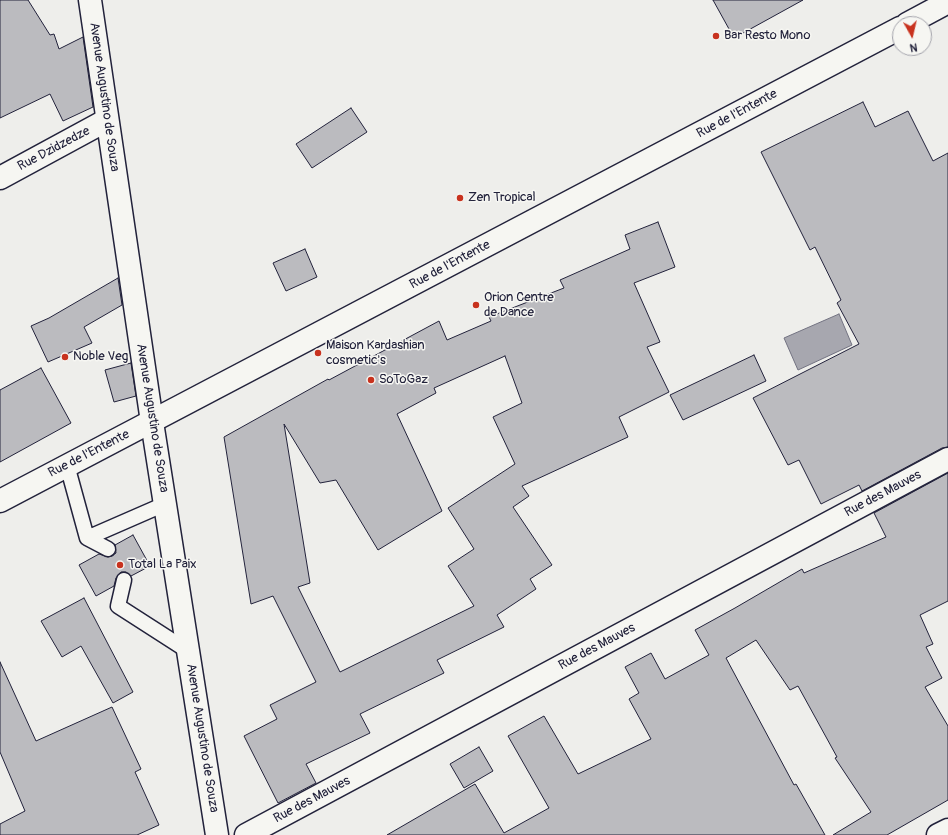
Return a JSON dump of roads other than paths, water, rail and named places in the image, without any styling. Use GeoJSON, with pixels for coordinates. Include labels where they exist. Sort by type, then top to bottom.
{"type":"FeatureCollection","features":[{"type":"Feature","properties":{"kind":"street","name":"Avenue Augustino de Souza"},"geometry":{"type":"LineString","coordinates":[[90,0],[152,422],[217,835]]}},
{"type":"Feature","properties":{"kind":"street"},"geometry":{"type":"LineString","coordinates":[[922,16],[948,2]]}},
{"type":"Feature","properties":{"kind":"street","name":"Rue de l'Entente"},"geometry":{"type":"LineString","coordinates":[[0,501],[892,32]]}},
{"type":"Feature","properties":{"kind":"street","name":"Rue Dzidzedze"},"geometry":{"type":"LineString","coordinates":[[0,178],[107,120]]}},
{"type":"Feature","properties":{"kind":"street","name":"Rue des Mauves"},"geometry":{"type":"LineString","coordinates":[[246,835],[948,459]]}},
{"type":"Feature","properties":{"kind":"street"},"geometry":{"type":"LineString","coordinates":[[938,835],[948,830]]}},
{"type":"Feature","properties":{"kind":"lane"},"geometry":{"type":"LineString","coordinates":[[67,465],[87,538],[108,549]]}},
{"type":"Feature","properties":{"kind":"lane"},"geometry":{"type":"LineString","coordinates":[[87,538],[165,504]]}},
{"type":"Feature","properties":{"kind":"lane"},"geometry":{"type":"LineString","coordinates":[[124,580],[118,606],[188,651]]}},
{"type":"Feature","properties":{"kind":"place","name":"Bar Resto Mono"},"geometry":{"type":"Point","coordinates":[716,36]}},
{"type":"Feature","properties":{"kind":"place","name":"Zen Tropical"},"geometry":{"type":"Point","coordinates":[460,198]}},
{"type":"Feature","properties":{"kind":"place","name":"Orion Centre de Dance"},"geometry":{"type":"Point","coordinates":[476,305]}},
{"type":"Feature","properties":{"kind":"place","name":"Maison Kardashian cosmetic's"},"geometry":{"type":"Point","coordinates":[318,353]}},
{"type":"Feature","properties":{"kind":"place","name":"Noble Veg"},"geometry":{"type":"Point","coordinates":[65,357]}},
{"type":"Feature","properties":{"kind":"place","name":"SoToGaz"},"geometry":{"type":"Point","coordinates":[371,380]}},
{"type":"Feature","properties":{"kind":"place","name":"Total La Paix"},"geometry":{"type":"Point","coordinates":[120,565]}}]}
